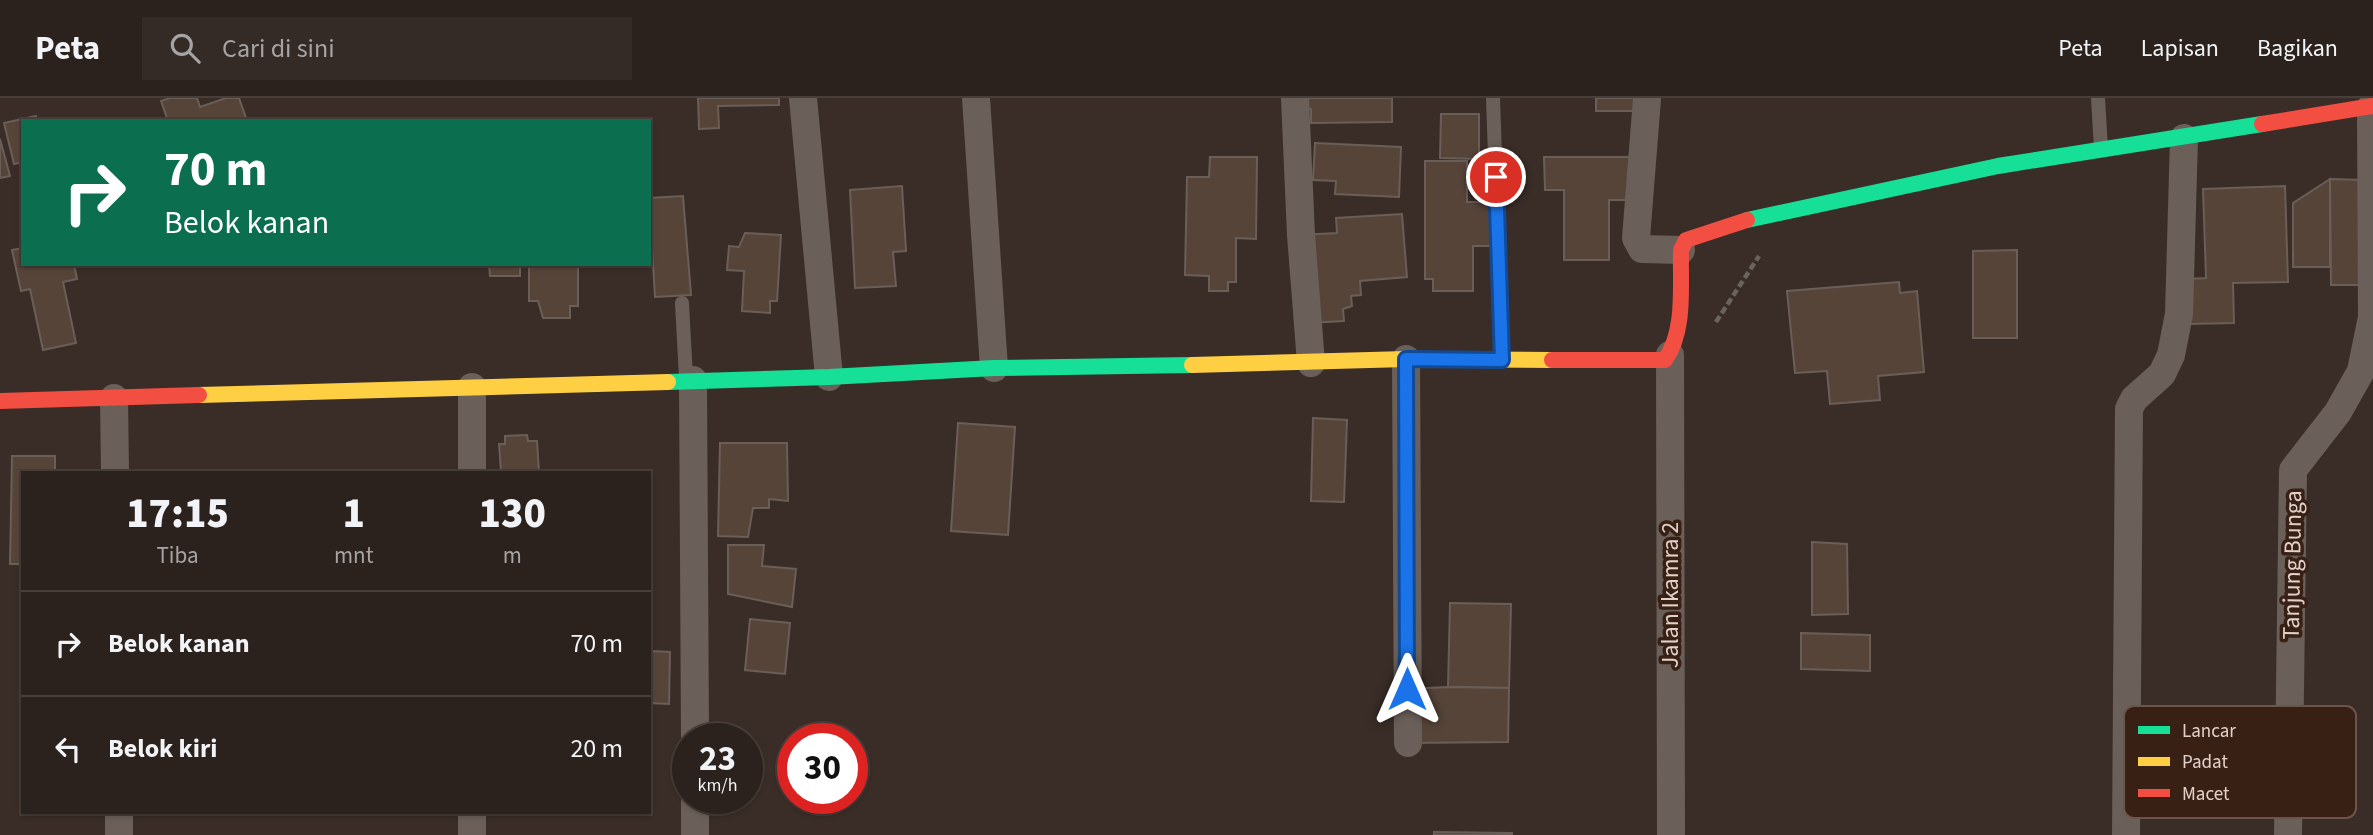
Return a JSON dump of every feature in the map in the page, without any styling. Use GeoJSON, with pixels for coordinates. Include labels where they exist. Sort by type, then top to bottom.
{"type":"FeatureCollection","features":[{"type":"Feature","properties":{"kind":"street"},"geometry":{"type":"LineString","coordinates":[[803,98],[829,377]]}},
{"type":"Feature","properties":{"kind":"street"},"geometry":{"type":"LineString","coordinates":[[976,98],[994,368]]}},
{"type":"Feature","properties":{"kind":"street"},"geometry":{"type":"LineString","coordinates":[[1295,98],[1301,235],[1311,363]]}},
{"type":"Feature","properties":{"kind":"street"},"geometry":{"type":"LineString","coordinates":[[1647,99],[1636,238],[1642,249],[1681,250]]}},
{"type":"Feature","properties":{"kind":"street"},"geometry":{"type":"LineString","coordinates":[[0,401],[829,377],[994,368],[1406,359],[1665,360],[1670,355],[1675,340],[1681,250],[1686,240],[1697,235],[1754,218],[1998,166],[2183,138],[2360,105]]}},
{"type":"Feature","properties":{"kind":"street","name":"Tanjung Bunga"},"geometry":{"type":"LineString","coordinates":[[2290,706],[2293,470],[2338,412],[2361,371],[2372,317],[2360,105]]}},
{"type":"Feature","properties":{"kind":"street"},"geometry":{"type":"LineString","coordinates":[[2127,706],[2129,409],[2134,399],[2162,374],[2171,355],[2179,314],[2183,138]]}},
{"type":"Feature","properties":{"kind":"street","name":"Jalan Ikamra 2"},"geometry":{"type":"LineString","coordinates":[[1670,355],[1671,835]]}},
{"type":"Feature","properties":{"kind":"street"},"geometry":{"type":"LineString","coordinates":[[1406,359],[1408,743]]}},
{"type":"Feature","properties":{"kind":"street"},"geometry":{"type":"LineString","coordinates":[[690,381],[695,723]]}},
{"type":"Feature","properties":{"kind":"street"},"geometry":{"type":"LineString","coordinates":[[472,387],[472,471]]}},
{"type":"Feature","properties":{"kind":"street"},"geometry":{"type":"LineString","coordinates":[[114,398],[115,471]]}},
{"type":"Feature","properties":{"kind":"street"},"geometry":{"type":"LineString","coordinates":[[119,814],[119,835]]}},
{"type":"Feature","properties":{"kind":"street"},"geometry":{"type":"LineString","coordinates":[[472,814],[472,835]]}},
{"type":"Feature","properties":{"kind":"street"},"geometry":{"type":"LineString","coordinates":[[695,814],[695,835]]}},
{"type":"Feature","properties":{"kind":"lane"},"geometry":{"type":"LineString","coordinates":[[1493,98],[1502,360]]}},
{"type":"Feature","properties":{"kind":"lane"},"geometry":{"type":"LineString","coordinates":[[2098,98],[2101,151]]}},
{"type":"Feature","properties":{"kind":"lane"},"geometry":{"type":"LineString","coordinates":[[682,303],[690,381]]}},
{"type":"Feature","properties":{"kind":"path"},"geometry":{"type":"LineString","coordinates":[[1716,323],[1765,246]]}},
{"type":"Feature","properties":{"kind":"building"},"geometry":{"type":"Polygon","coordinates":[[[170,98],[197,98],[200,107],[226,98],[239,98],[246,119],[167,119],[161,101],[170,98]]]}},
{"type":"Feature","properties":{"kind":"building"},"geometry":{"type":"Polygon","coordinates":[[[698,98],[779,98],[779,105],[718,106],[719,128],[699,129],[698,98]]]}},
{"type":"Feature","properties":{"kind":"building"},"geometry":{"type":"Polygon","coordinates":[[[1296,98],[1392,98],[1392,122],[1311,123],[1311,109],[1296,109],[1296,98]]]}},
{"type":"Feature","properties":{"kind":"building"},"geometry":{"type":"Polygon","coordinates":[[[1596,98],[1643,98],[1643,111],[1596,111],[1596,98]]]}},
{"type":"Feature","properties":{"kind":"building"},"geometry":{"type":"Polygon","coordinates":[[[1441,114],[1479,114],[1479,159],[1440,158],[1441,114]]]}},
{"type":"Feature","properties":{"kind":"building"},"geometry":{"type":"Polygon","coordinates":[[[21,119],[21,162],[14,164],[4,123],[21,119]]]}},
{"type":"Feature","properties":{"kind":"building"},"geometry":{"type":"Polygon","coordinates":[[[0,139],[10,176],[0,178],[0,139]]]}},
{"type":"Feature","properties":{"kind":"building"},"geometry":{"type":"Polygon","coordinates":[[[1315,143],[1401,147],[1399,197],[1335,194],[1336,181],[1313,180],[1315,143]]]}},
{"type":"Feature","properties":{"kind":"building"},"geometry":{"type":"Polygon","coordinates":[[[1210,157],[1257,157],[1256,239],[1236,238],[1236,282],[1228,282],[1228,291],[1209,291],[1209,276],[1185,275],[1187,177],[1209,177],[1210,157]]]}},
{"type":"Feature","properties":{"kind":"building"},"geometry":{"type":"Polygon","coordinates":[[[1544,157],[1630,157],[1630,200],[1609,200],[1609,260],[1564,260],[1564,190],[1545,190],[1544,157]]]}},
{"type":"Feature","properties":{"kind":"building"},"geometry":{"type":"Polygon","coordinates":[[[1425,161],[1467,161],[1467,202],[1494,202],[1494,246],[1473,246],[1473,291],[1433,291],[1433,279],[1425,279],[1425,161]]]}},
{"type":"Feature","properties":{"kind":"building"},"geometry":{"type":"Polygon","coordinates":[[[2330,179],[2330,267],[2293,267],[2293,203],[2330,179]]]}},
{"type":"Feature","properties":{"kind":"building"},"geometry":{"type":"Polygon","coordinates":[[[2330,179],[2364,180],[2361,285],[2331,285],[2330,179]]]}},
{"type":"Feature","properties":{"kind":"building"},"geometry":{"type":"Polygon","coordinates":[[[902,186],[906,251],[893,252],[896,286],[855,288],[850,190],[902,186]]]}},
{"type":"Feature","properties":{"kind":"building"},"geometry":{"type":"Polygon","coordinates":[[[2285,186],[2288,282],[2233,283],[2234,323],[2188,324],[2187,279],[2206,278],[2203,189],[2285,186]]]}},
{"type":"Feature","properties":{"kind":"building"},"geometry":{"type":"Polygon","coordinates":[[[683,196],[691,295],[655,297],[651,198],[683,196]]]}},
{"type":"Feature","properties":{"kind":"building"},"geometry":{"type":"Polygon","coordinates":[[[1402,214],[1407,277],[1360,281],[1361,295],[1351,296],[1352,306],[1343,309],[1344,321],[1308,323],[1301,235],[1337,233],[1336,218],[1402,214]]]}},
{"type":"Feature","properties":{"kind":"building"},"geometry":{"type":"Polygon","coordinates":[[[745,233],[781,235],[777,301],[770,301],[770,313],[742,311],[744,271],[727,270],[729,246],[739,247],[745,233]]]}},
{"type":"Feature","properties":{"kind":"building"},"geometry":{"type":"Polygon","coordinates":[[[21,248],[21,266],[74,266],[77,279],[63,282],[76,343],[43,350],[30,289],[21,291],[12,250],[21,248]]]}},
{"type":"Feature","properties":{"kind":"building"},"geometry":{"type":"Polygon","coordinates":[[[2017,250],[2017,338],[1973,338],[1973,251],[2017,250]]]}},
{"type":"Feature","properties":{"kind":"building"},"geometry":{"type":"Polygon","coordinates":[[[489,266],[520,266],[520,276],[490,276],[489,266]]]}},
{"type":"Feature","properties":{"kind":"building"},"geometry":{"type":"Polygon","coordinates":[[[529,266],[578,266],[578,306],[570,306],[570,318],[543,318],[538,301],[529,301],[529,266]]]}},
{"type":"Feature","properties":{"kind":"building"},"geometry":{"type":"Polygon","coordinates":[[[1899,282],[1900,293],[1917,291],[1924,372],[1878,376],[1880,400],[1830,404],[1827,371],[1795,373],[1787,291],[1899,282]]]}},
{"type":"Feature","properties":{"kind":"building"},"geometry":{"type":"Polygon","coordinates":[[[1313,418],[1347,420],[1344,502],[1311,501],[1313,418]]]}},
{"type":"Feature","properties":{"kind":"building"},"geometry":{"type":"Polygon","coordinates":[[[958,423],[1015,427],[1008,535],[951,531],[958,423]]]}},
{"type":"Feature","properties":{"kind":"building"},"geometry":{"type":"Polygon","coordinates":[[[527,435],[528,441],[537,441],[539,471],[501,471],[499,444],[505,444],[505,436],[527,435]]]}},
{"type":"Feature","properties":{"kind":"building"},"geometry":{"type":"Polygon","coordinates":[[[720,443],[787,443],[788,501],[769,499],[769,508],[753,508],[748,537],[718,536],[720,443]]]}},
{"type":"Feature","properties":{"kind":"building"},"geometry":{"type":"Polygon","coordinates":[[[12,456],[55,456],[55,471],[21,471],[21,564],[10,564],[12,456]]]}},
{"type":"Feature","properties":{"kind":"building"},"geometry":{"type":"Polygon","coordinates":[[[1812,542],[1847,544],[1848,614],[1812,615],[1812,542]]]}},
{"type":"Feature","properties":{"kind":"building"},"geometry":{"type":"Polygon","coordinates":[[[728,545],[764,545],[762,566],[796,569],[792,607],[728,594],[728,545]]]}},
{"type":"Feature","properties":{"kind":"building"},"geometry":{"type":"Polygon","coordinates":[[[1450,603],[1511,604],[1509,688],[1448,687],[1450,603]]]}},
{"type":"Feature","properties":{"kind":"building"},"geometry":{"type":"Polygon","coordinates":[[[750,619],[790,623],[785,674],[745,670],[750,619]]]}},
{"type":"Feature","properties":{"kind":"building"},"geometry":{"type":"Polygon","coordinates":[[[1801,633],[1870,635],[1870,671],[1801,669],[1801,633]]]}},
{"type":"Feature","properties":{"kind":"building"},"geometry":{"type":"Polygon","coordinates":[[[651,651],[670,652],[669,704],[651,703],[651,651]]]}},
{"type":"Feature","properties":{"kind":"building"},"geometry":{"type":"Polygon","coordinates":[[[1509,688],[1508,742],[1408,743],[1407,689],[1509,688]]]}},
{"type":"Feature","properties":{"kind":"building"},"geometry":{"type":"Polygon","coordinates":[[[1434,832],[1512,833],[1512,835],[1434,835],[1434,832]]]}},
{"type":"Feature","properties":{"kind":"traffic: fast"},"geometry":{"type":"LineString","coordinates":[[1747,220],[1998,166],[2262,124]]}},
{"type":"Feature","properties":{"kind":"traffic: fast"},"geometry":{"type":"LineString","coordinates":[[668,382],[994,368],[1192,365]]}},
{"type":"Feature","properties":{"kind":"traffic: slow"},"geometry":{"type":"LineString","coordinates":[[1192,365],[1406,359],[1552,360]]}},
{"type":"Feature","properties":{"kind":"traffic: slow"},"geometry":{"type":"LineString","coordinates":[[199,395],[668,382]]}},
{"type":"Feature","properties":{"kind":"traffic: jam"},"geometry":{"type":"LineString","coordinates":[[2262,124],[2373,106]]}},
{"type":"Feature","properties":{"kind":"traffic: jam"},"geometry":{"type":"LineString","coordinates":[[1552,360],[1665,360],[1672,348],[1679,321],[1681,250],[1686,240],[1747,220]]}},
{"type":"Feature","properties":{"kind":"traffic: jam"},"geometry":{"type":"LineString","coordinates":[[0,401],[199,395]]}},
{"type":"Feature","properties":{"kind":"route"},"geometry":{"type":"LineString","coordinates":[[1407,689],[1406,359],[1502,360],[1496,177]]}}]}
